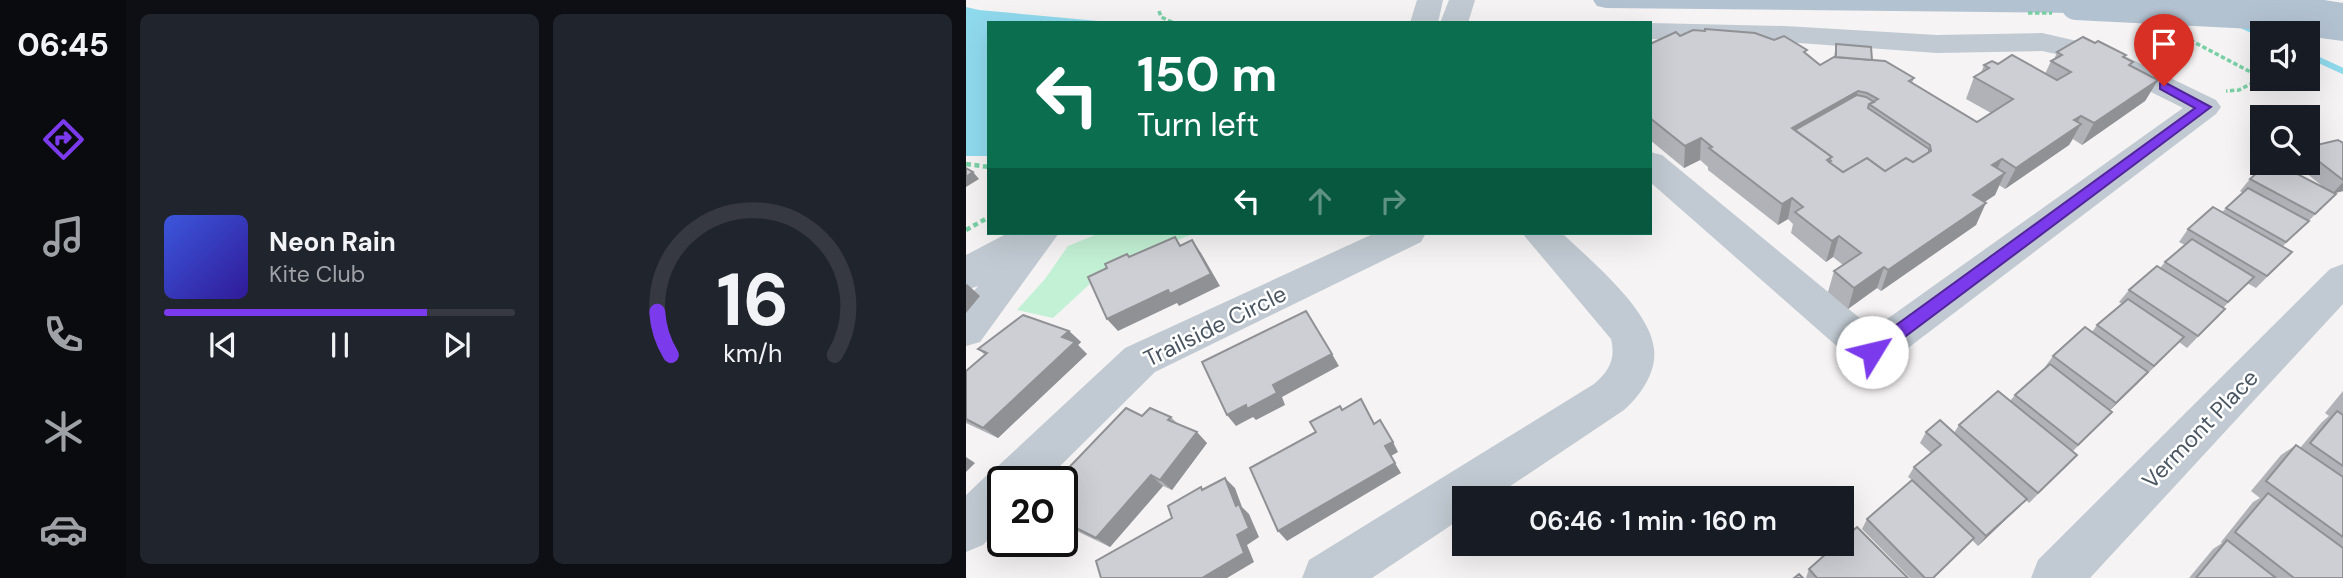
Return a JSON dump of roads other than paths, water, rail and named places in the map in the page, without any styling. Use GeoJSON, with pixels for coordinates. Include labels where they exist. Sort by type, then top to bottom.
{"type":"FeatureCollection","features":[{"type":"Feature","properties":{"kind":"main road"},"geometry":{"type":"LineString","coordinates":[[1606,0],[2076,5],[2254,14],[2337,12]]}},
{"type":"Feature","properties":{"kind":"main road"},"geometry":{"type":"LineString","coordinates":[[2269,0],[2337,12]]}},
{"type":"Feature","properties":{"kind":"street"},"geometry":{"type":"LineString","coordinates":[[1425,21],[1430,0]]}},
{"type":"Feature","properties":{"kind":"street"},"geometry":{"type":"LineString","coordinates":[[1455,21],[1462,0]]}},
{"type":"Feature","properties":{"kind":"street"},"geometry":{"type":"LineString","coordinates":[[1812,2],[1816,36]]}},
{"type":"Feature","properties":{"kind":"street"},"geometry":{"type":"LineString","coordinates":[[1889,41],[1898,15],[1894,3]]}},
{"type":"Feature","properties":{"kind":"street"},"geometry":{"type":"LineString","coordinates":[[1652,31],[1816,36],[1937,44],[2019,40],[2071,47],[2098,54],[2204,107],[1872,352],[1652,165]]}},
{"type":"Feature","properties":{"kind":"street"},"geometry":{"type":"LineString","coordinates":[[966,251],[1031,235]]}},
{"type":"Feature","properties":{"kind":"street"},"geometry":{"type":"LineString","coordinates":[[966,275],[1035,235]]}},
{"type":"Feature","properties":{"kind":"street"},"geometry":{"type":"LineString","coordinates":[[966,330],[1037,235]]}},
{"type":"Feature","properties":{"kind":"street","name":"Trailside Circle"},"geometry":{"type":"LineString","coordinates":[[1030,466],[1140,360],[1404,235]]}},
{"type":"Feature","properties":{"kind":"street"},"geometry":{"type":"LineString","coordinates":[[1329,578],[1609,397],[1625,383],[1633,360],[1632,341],[1620,320],[1542,235]]}},
{"type":"Feature","properties":{"kind":"street","name":"Vermont Place"},"geometry":{"type":"LineString","coordinates":[[2056,578],[2343,279]]}},
{"type":"Feature","properties":{"kind":"street"},"geometry":{"type":"LineString","coordinates":[[966,527],[987,507]]}},
{"type":"Feature","properties":{"kind":"water"},"geometry":{"type":"Polygon","coordinates":[[[966,7],[1098,21],[987,21],[987,156],[966,156],[966,7]]]}},
{"type":"Feature","properties":{"kind":"waterway"},"geometry":{"type":"LineString","coordinates":[[2243,26],[2250,29]]}},
{"type":"Feature","properties":{"kind":"waterway"},"geometry":{"type":"LineString","coordinates":[[2320,60],[2343,71]]}}]}
